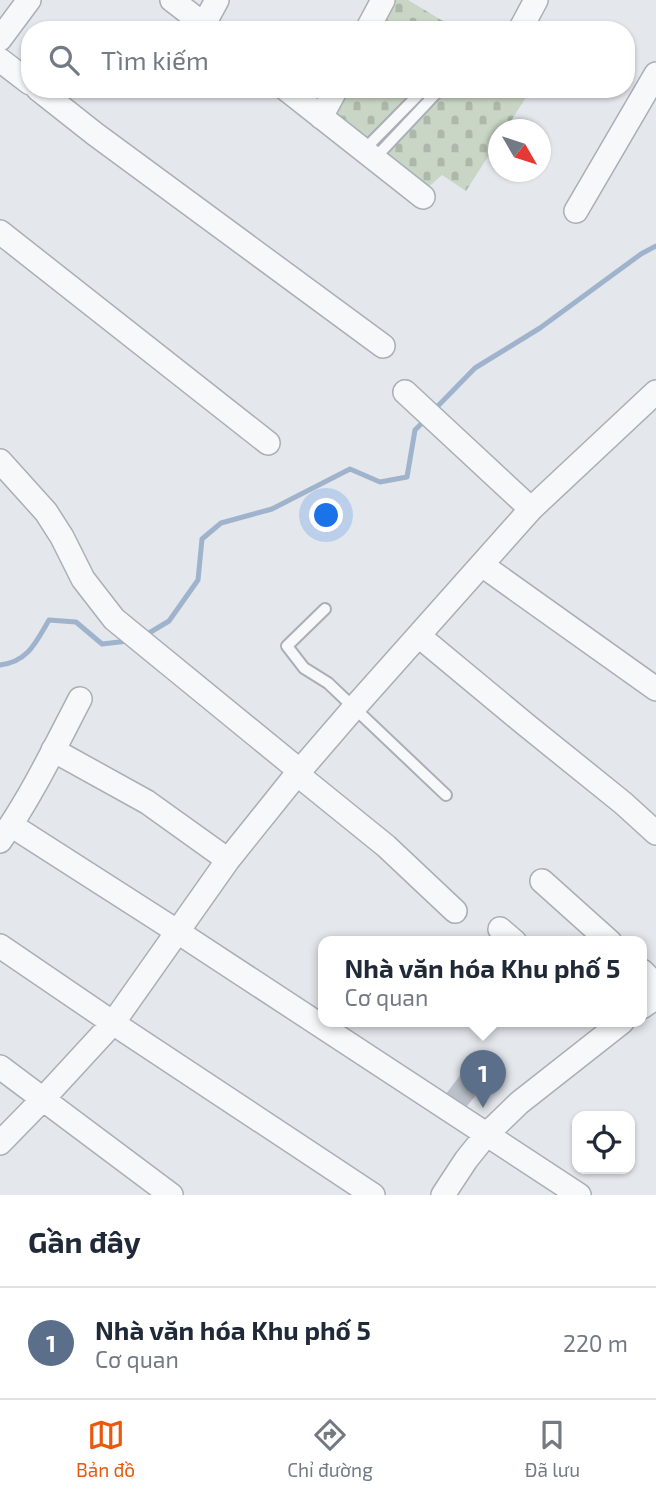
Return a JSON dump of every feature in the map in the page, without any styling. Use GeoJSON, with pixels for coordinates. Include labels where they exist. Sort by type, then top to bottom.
{"type":"FeatureCollection","features":[{"type":"Feature","properties":{"kind":"street"},"geometry":{"type":"LineString","coordinates":[[0,38],[29,0]]}},
{"type":"Feature","properties":{"kind":"street"},"geometry":{"type":"LineString","coordinates":[[172,0],[199,21]]}},
{"type":"Feature","properties":{"kind":"street"},"geometry":{"type":"LineString","coordinates":[[209,21],[217,0]]}},
{"type":"Feature","properties":{"kind":"street"},"geometry":{"type":"LineString","coordinates":[[372,21],[383,0]]}},
{"type":"Feature","properties":{"kind":"street"},"geometry":{"type":"LineString","coordinates":[[525,21],[536,0]]}},
{"type":"Feature","properties":{"kind":"street"},"geometry":{"type":"LineString","coordinates":[[0,60],[21,76]]}},
{"type":"Feature","properties":{"kind":"street"},"geometry":{"type":"LineString","coordinates":[[576,211],[656,74]]}},
{"type":"Feature","properties":{"kind":"street"},"geometry":{"type":"LineString","coordinates":[[50,98],[383,346]]}},
{"type":"Feature","properties":{"kind":"street"},"geometry":{"type":"LineString","coordinates":[[297,98],[423,197]]}},
{"type":"Feature","properties":{"kind":"street"},"geometry":{"type":"LineString","coordinates":[[321,117],[331,98]]}},
{"type":"Feature","properties":{"kind":"street"},"geometry":{"type":"LineString","coordinates":[[0,232],[268,443]]}},
{"type":"Feature","properties":{"kind":"street"},"geometry":{"type":"LineString","coordinates":[[0,1143],[113,1023],[228,860],[354,709],[531,509],[656,392]]}},
{"type":"Feature","properties":{"kind":"street"},"geometry":{"type":"LineString","coordinates":[[413,400],[531,509]]}},
{"type":"Feature","properties":{"kind":"street"},"geometry":{"type":"LineString","coordinates":[[0,461],[47,512],[83,579],[114,619],[386,846],[455,911]]}},
{"type":"Feature","properties":{"kind":"street"},"geometry":{"type":"LineString","coordinates":[[482,565],[656,688]]}},
{"type":"Feature","properties":{"kind":"street"},"geometry":{"type":"LineString","coordinates":[[419,636],[656,833]]}},
{"type":"Feature","properties":{"kind":"street"},"geometry":{"type":"LineString","coordinates":[[80,699],[6,833],[178,932],[318,1024]]}},
{"type":"Feature","properties":{"kind":"street"},"geometry":{"type":"LineString","coordinates":[[53,750],[147,802],[228,860]]}},
{"type":"Feature","properties":{"kind":"street"},"geometry":{"type":"LineString","coordinates":[[542,881],[603,936]]}},
{"type":"Feature","properties":{"kind":"street"},"geometry":{"type":"LineString","coordinates":[[0,946],[373,1195]]}},
{"type":"Feature","properties":{"kind":"street"},"geometry":{"type":"LineString","coordinates":[[322,1027],[579,1195]]}},
{"type":"Feature","properties":{"kind":"street"},"geometry":{"type":"LineString","coordinates":[[443,1195],[486,1135],[519,1103],[609,1027]]}},
{"type":"Feature","properties":{"kind":"street"},"geometry":{"type":"LineString","coordinates":[[0,1067],[171,1195]]}},
{"type":"Feature","properties":{"kind":"lane"},"geometry":{"type":"LineString","coordinates":[[369,155],[399,114],[420,98]]}},
{"type":"Feature","properties":{"kind":"lane"},"geometry":{"type":"LineString","coordinates":[[369,155],[408,123],[423,98]]}},
{"type":"Feature","properties":{"kind":"lane"},"geometry":{"type":"LineString","coordinates":[[399,114],[408,123]]}},
{"type":"Feature","properties":{"kind":"lane"},"geometry":{"type":"LineString","coordinates":[[325,609],[287,646],[304,668],[328,683],[446,795]]}},
{"type":"Feature","properties":{"kind":"green space"},"geometry":{"type":"Polygon","coordinates":[[[390,0],[408,0],[443,21],[380,21],[390,0]]]}},
{"type":"Feature","properties":{"kind":"green space"},"geometry":{"type":"Polygon","coordinates":[[[338,98],[525,98],[512,119],[488,119],[488,157],[466,191],[442,175],[425,190],[330,115],[338,98]]]}},
{"type":"Feature","properties":{"kind":"building"},"geometry":{"type":"Polygon","coordinates":[[[461,1074],[481,1089],[463,1111],[443,1098],[461,1074]]]}},
{"type":"Feature","properties":{"kind":"waterway"},"geometry":{"type":"LineString","coordinates":[[433,411],[475,368],[540,328],[641,254],[656,246]]}},
{"type":"Feature","properties":{"kind":"waterway"},"geometry":{"type":"LineString","coordinates":[[144,636],[169,621],[198,580],[202,539],[221,523],[272,509],[350,469],[380,482],[407,477],[415,430],[427,418]]}},
{"type":"Feature","properties":{"kind":"waterway"},"geometry":{"type":"LineString","coordinates":[[0,665],[18,660],[30,650],[49,620],[76,622],[102,644],[128,641]]}},
{"type":"Feature","properties":{"kind":"place","name":"Nhà văn hóa Khu phố 5"},"geometry":{"type":"Point","coordinates":[483,1108]}}]}
